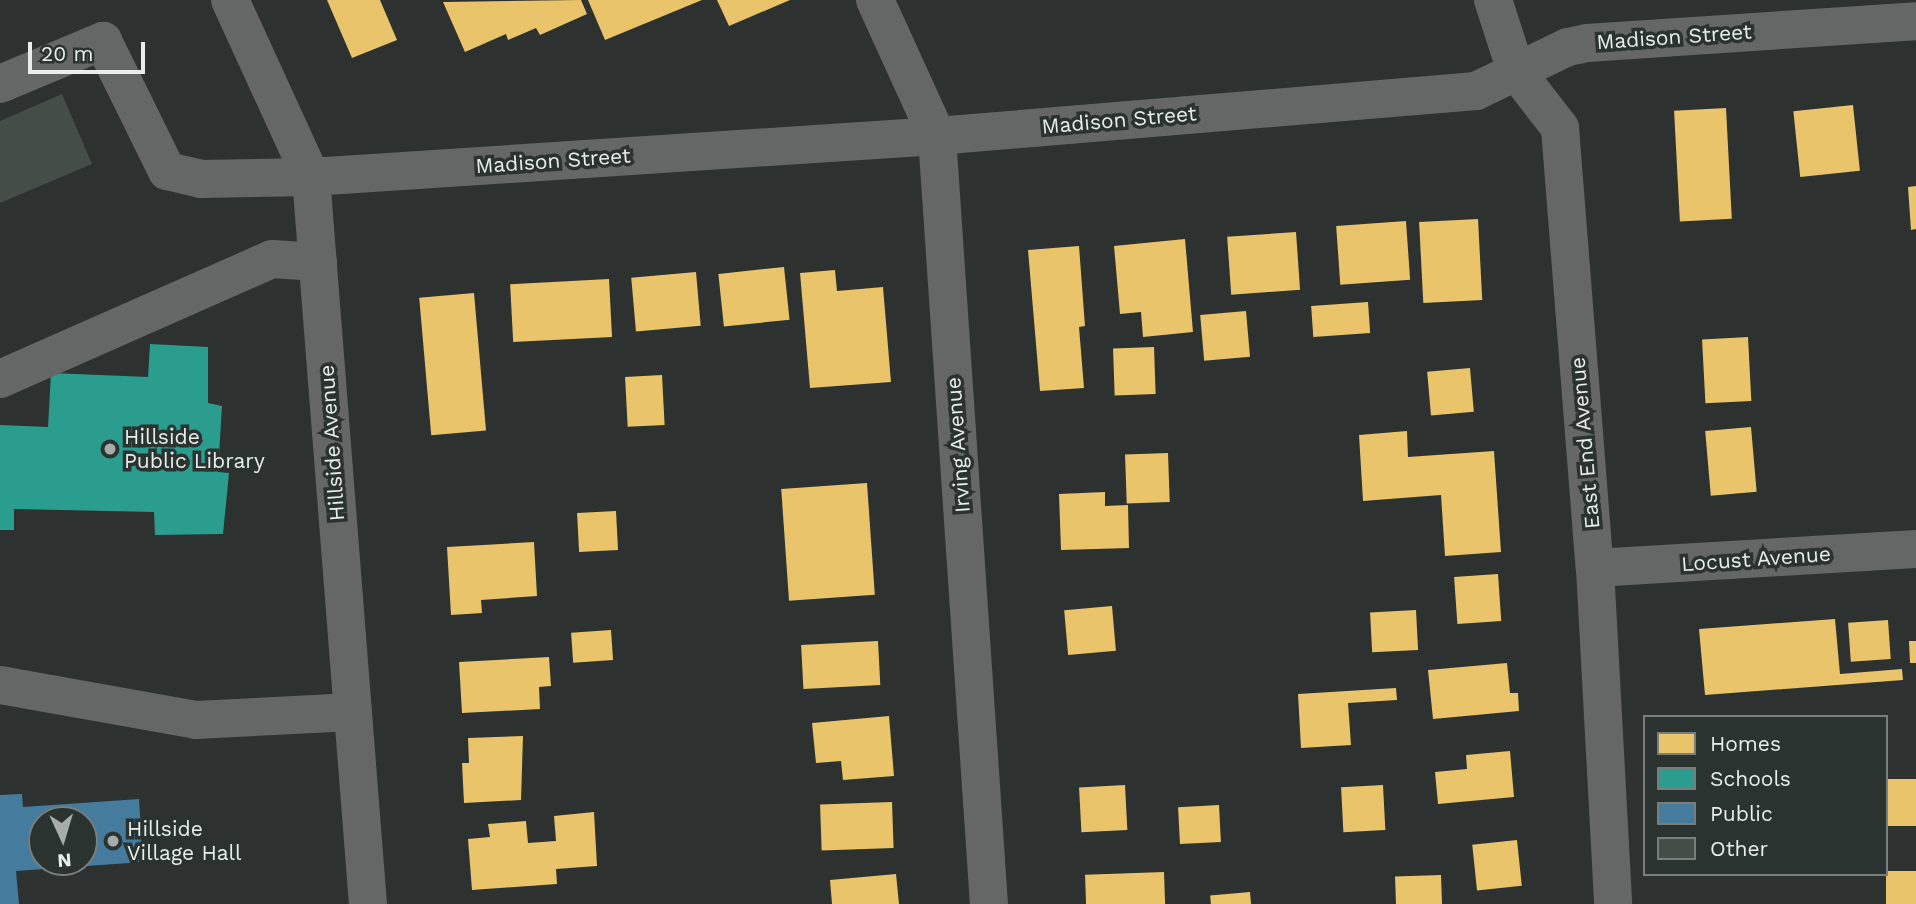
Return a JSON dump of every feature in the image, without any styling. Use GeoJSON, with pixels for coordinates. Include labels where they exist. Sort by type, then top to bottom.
{"type":"FeatureCollection","features":[{"type":"Feature","properties":{"kind":"street","name":"Hillside Avenue"},"geometry":{"type":"LineString","coordinates":[[230,0],[311,177],[368,904]]}},
{"type":"Feature","properties":{"kind":"street","name":"Irving Avenue"},"geometry":{"type":"LineString","coordinates":[[874,0],[937,136],[989,904]]}},
{"type":"Feature","properties":{"kind":"street","name":"East End Avenue"},"geometry":{"type":"LineString","coordinates":[[1493,0],[1516,71],[1560,128],[1595,568],[1613,904]]}},
{"type":"Feature","properties":{"kind":"street","name":"Madison Street"},"geometry":{"type":"LineString","coordinates":[[0,84],[103,41],[167,171],[201,179],[311,177],[937,136],[1476,92],[1568,47],[1587,43],[1916,21]]}},
{"type":"Feature","properties":{"kind":"street"},"geometry":{"type":"LineString","coordinates":[[0,379],[272,259],[318,262]]}},
{"type":"Feature","properties":{"kind":"street","name":"Locust Avenue"},"geometry":{"type":"LineString","coordinates":[[1595,568],[1916,549]]}},
{"type":"Feature","properties":{"kind":"street"},"geometry":{"type":"LineString","coordinates":[[0,685],[196,720],[353,712]]}},
{"type":"Feature","properties":{"kind":"building: Homes"},"geometry":{"type":"Polygon","coordinates":[[[327,0],[380,0],[397,40],[352,58],[327,0]]]}},
{"type":"Feature","properties":{"kind":"building: Homes"},"geometry":{"type":"Polygon","coordinates":[[[581,0],[587,14],[540,35],[536,28],[508,40],[506,34],[465,52],[443,2],[581,0]]]}},
{"type":"Feature","properties":{"kind":"building: Homes"},"geometry":{"type":"Polygon","coordinates":[[[588,0],[702,0],[605,40],[588,0]]]}},
{"type":"Feature","properties":{"kind":"building: Homes"},"geometry":{"type":"Polygon","coordinates":[[[717,0],[790,0],[729,26],[717,0]]]}},
{"type":"Feature","properties":{"kind":"building: Homes"},"geometry":{"type":"Polygon","coordinates":[[[1853,105],[1860,171],[1800,177],[1793,111],[1853,105]]]}},
{"type":"Feature","properties":{"kind":"building: Homes"},"geometry":{"type":"Polygon","coordinates":[[[1726,108],[1732,219],[1680,222],[1674,111],[1726,108]]]}},
{"type":"Feature","properties":{"kind":"building: Homes"},"geometry":{"type":"Polygon","coordinates":[[[1916,186],[1916,229],[1911,230],[1908,187],[1916,186]]]}},
{"type":"Feature","properties":{"kind":"building: Homes"},"geometry":{"type":"Polygon","coordinates":[[[1478,219],[1482,300],[1423,303],[1419,222],[1478,219]]]}},
{"type":"Feature","properties":{"kind":"building: Homes"},"geometry":{"type":"Polygon","coordinates":[[[1406,221],[1410,280],[1340,285],[1336,226],[1406,221]]]}},
{"type":"Feature","properties":{"kind":"building: Homes"},"geometry":{"type":"Polygon","coordinates":[[[1296,232],[1300,290],[1231,295],[1227,237],[1296,232]]]}},
{"type":"Feature","properties":{"kind":"building: Homes"},"geometry":{"type":"Polygon","coordinates":[[[1185,239],[1193,332],[1143,337],[1141,312],[1120,314],[1114,246],[1185,239]]]}},
{"type":"Feature","properties":{"kind":"building: Homes"},"geometry":{"type":"Polygon","coordinates":[[[1079,246],[1085,326],[1079,327],[1084,388],[1040,391],[1028,250],[1079,246]]]}},
{"type":"Feature","properties":{"kind":"building: Homes"},"geometry":{"type":"Polygon","coordinates":[[[784,267],[790,320],[724,327],[718,274],[784,267]]]}},
{"type":"Feature","properties":{"kind":"building: Homes"},"geometry":{"type":"Polygon","coordinates":[[[835,270],[837,291],[883,287],[891,382],[810,388],[800,273],[835,270]]]}},
{"type":"Feature","properties":{"kind":"building: Homes"},"geometry":{"type":"Polygon","coordinates":[[[696,272],[701,326],[636,331],[631,278],[696,272]]]}},
{"type":"Feature","properties":{"kind":"building: Homes"},"geometry":{"type":"Polygon","coordinates":[[[609,279],[612,337],[513,342],[510,284],[609,279]]]}},
{"type":"Feature","properties":{"kind":"building: Homes"},"geometry":{"type":"Polygon","coordinates":[[[474,293],[486,430],[431,435],[419,298],[474,293]]]}},
{"type":"Feature","properties":{"kind":"building: Homes"},"geometry":{"type":"Polygon","coordinates":[[[1368,302],[1370,333],[1313,337],[1311,306],[1368,302]]]}},
{"type":"Feature","properties":{"kind":"building: Homes"},"geometry":{"type":"Polygon","coordinates":[[[1246,311],[1250,357],[1204,361],[1200,315],[1246,311]]]}},
{"type":"Feature","properties":{"kind":"building: Homes"},"geometry":{"type":"Polygon","coordinates":[[[1748,337],[1751,401],[1705,403],[1702,339],[1748,337]]]}},
{"type":"Feature","properties":{"kind":"building: Homes"},"geometry":{"type":"Polygon","coordinates":[[[1154,347],[1156,394],[1115,395],[1113,348],[1154,347]]]}},
{"type":"Feature","properties":{"kind":"building: Homes"},"geometry":{"type":"Polygon","coordinates":[[[1470,368],[1474,412],[1431,416],[1427,372],[1470,368]]]}},
{"type":"Feature","properties":{"kind":"building: Homes"},"geometry":{"type":"Polygon","coordinates":[[[662,375],[665,425],[628,427],[625,377],[662,375]]]}},
{"type":"Feature","properties":{"kind":"building: Homes"},"geometry":{"type":"Polygon","coordinates":[[[1751,427],[1757,492],[1711,496],[1705,431],[1751,427]]]}},
{"type":"Feature","properties":{"kind":"building: Homes"},"geometry":{"type":"Polygon","coordinates":[[[1407,431],[1408,457],[1494,451],[1501,552],[1445,556],[1441,495],[1363,501],[1359,435],[1407,431]]]}},
{"type":"Feature","properties":{"kind":"building: Homes"},"geometry":{"type":"Polygon","coordinates":[[[1168,453],[1170,502],[1127,503],[1125,455],[1168,453]]]}},
{"type":"Feature","properties":{"kind":"building: Homes"},"geometry":{"type":"Polygon","coordinates":[[[867,483],[875,595],[789,601],[781,489],[867,483]]]}},
{"type":"Feature","properties":{"kind":"building: Homes"},"geometry":{"type":"Polygon","coordinates":[[[1105,492],[1105,506],[1128,505],[1129,548],[1061,550],[1059,494],[1105,492]]]}},
{"type":"Feature","properties":{"kind":"building: Homes"},"geometry":{"type":"Polygon","coordinates":[[[616,511],[618,550],[579,552],[577,513],[616,511]]]}},
{"type":"Feature","properties":{"kind":"building: Homes"},"geometry":{"type":"Polygon","coordinates":[[[534,542],[537,596],[481,600],[482,613],[451,615],[447,547],[534,542]]]}},
{"type":"Feature","properties":{"kind":"building: Homes"},"geometry":{"type":"Polygon","coordinates":[[[1498,574],[1501,621],[1457,624],[1454,577],[1498,574]]]}},
{"type":"Feature","properties":{"kind":"building: Homes"},"geometry":{"type":"Polygon","coordinates":[[[1112,606],[1116,651],[1068,655],[1064,610],[1112,606]]]}},
{"type":"Feature","properties":{"kind":"building: Homes"},"geometry":{"type":"Polygon","coordinates":[[[1416,610],[1418,650],[1372,652],[1370,612],[1416,610]]]}},
{"type":"Feature","properties":{"kind":"building: Homes"},"geometry":{"type":"Polygon","coordinates":[[[1835,619],[1840,674],[1902,669],[1903,680],[1705,695],[1699,629],[1835,619]]]}},
{"type":"Feature","properties":{"kind":"building: Homes"},"geometry":{"type":"Polygon","coordinates":[[[1888,620],[1891,659],[1851,662],[1848,623],[1888,620]]]}},
{"type":"Feature","properties":{"kind":"building: Homes"},"geometry":{"type":"Polygon","coordinates":[[[611,630],[613,660],[573,663],[571,633],[611,630]]]}},
{"type":"Feature","properties":{"kind":"building: Homes"},"geometry":{"type":"Polygon","coordinates":[[[878,641],[880,685],[803,689],[801,645],[878,641]]]}},
{"type":"Feature","properties":{"kind":"building: Homes"},"geometry":{"type":"Polygon","coordinates":[[[1909,641],[1916,641],[1916,663],[1910,663],[1909,641]]]}},
{"type":"Feature","properties":{"kind":"building: Homes"},"geometry":{"type":"Polygon","coordinates":[[[549,657],[551,686],[539,687],[540,709],[462,713],[459,662],[549,657]]]}},
{"type":"Feature","properties":{"kind":"building: Homes"},"geometry":{"type":"Polygon","coordinates":[[[1507,663],[1510,693],[1518,693],[1519,711],[1433,719],[1428,670],[1507,663]]]}},
{"type":"Feature","properties":{"kind":"building: Homes"},"geometry":{"type":"Polygon","coordinates":[[[1396,688],[1397,700],[1348,703],[1351,745],[1301,748],[1298,694],[1396,688]]]}},
{"type":"Feature","properties":{"kind":"building: Homes"},"geometry":{"type":"Polygon","coordinates":[[[889,716],[894,776],[843,780],[841,761],[816,763],[812,723],[889,716]]]}},
{"type":"Feature","properties":{"kind":"building: Homes"},"geometry":{"type":"Polygon","coordinates":[[[523,736],[521,800],[464,803],[462,763],[469,763],[468,738],[523,736]]]}},
{"type":"Feature","properties":{"kind":"building: Homes"},"geometry":{"type":"Polygon","coordinates":[[[1510,751],[1514,797],[1438,804],[1435,772],[1467,769],[1466,755],[1510,751]]]}},
{"type":"Feature","properties":{"kind":"building: Homes"},"geometry":{"type":"Polygon","coordinates":[[[1888,779],[1916,779],[1916,826],[1888,826],[1888,779]]]}},
{"type":"Feature","properties":{"kind":"building: Homes"},"geometry":{"type":"Polygon","coordinates":[[[1125,785],[1127,830],[1081,832],[1079,787],[1125,785]]]}},
{"type":"Feature","properties":{"kind":"building: Homes"},"geometry":{"type":"Polygon","coordinates":[[[1383,785],[1385,830],[1343,832],[1341,787],[1383,785]]]}},
{"type":"Feature","properties":{"kind":"building: Homes"},"geometry":{"type":"Polygon","coordinates":[[[892,802],[894,848],[822,850],[820,805],[892,802]]]}},
{"type":"Feature","properties":{"kind":"building: Homes"},"geometry":{"type":"Polygon","coordinates":[[[1219,805],[1221,842],[1180,844],[1178,807],[1219,805]]]}},
{"type":"Feature","properties":{"kind":"building: Homes"},"geometry":{"type":"Polygon","coordinates":[[[594,812],[597,866],[556,869],[557,884],[472,890],[468,839],[490,837],[488,824],[526,821],[528,843],[556,841],[554,816],[594,812]]]}},
{"type":"Feature","properties":{"kind":"building: Homes"},"geometry":{"type":"Polygon","coordinates":[[[1517,840],[1522,886],[1477,890],[1472,845],[1517,840]]]}},
{"type":"Feature","properties":{"kind":"building: Homes"},"geometry":{"type":"Polygon","coordinates":[[[1888,871],[1916,871],[1916,904],[1886,904],[1888,871]]]}},
{"type":"Feature","properties":{"kind":"building: Homes"},"geometry":{"type":"Polygon","coordinates":[[[1164,872],[1165,904],[1086,904],[1085,875],[1164,872]]]}},
{"type":"Feature","properties":{"kind":"building: Homes"},"geometry":{"type":"Polygon","coordinates":[[[896,874],[899,904],[832,904],[830,880],[896,874]]]}},
{"type":"Feature","properties":{"kind":"building: Homes"},"geometry":{"type":"Polygon","coordinates":[[[1441,875],[1442,904],[1396,904],[1395,877],[1441,875]]]}},
{"type":"Feature","properties":{"kind":"building: Homes"},"geometry":{"type":"Polygon","coordinates":[[[1250,892],[1251,904],[1211,904],[1210,895],[1250,892]]]}},
{"type":"Feature","properties":{"kind":"building: Schools","name":"Hillside Public Library"},"geometry":{"type":"Polygon","coordinates":[[[150,344],[208,347],[208,403],[222,406],[218,472],[229,473],[223,534],[155,535],[154,512],[14,509],[14,530],[0,530],[0,425],[48,427],[51,373],[148,377],[150,344]]]}},
{"type":"Feature","properties":{"kind":"building: Public","name":"Hillside Village Hall"},"geometry":{"type":"Polygon","coordinates":[[[22,794],[23,807],[28,807],[28,870],[16,871],[19,904],[0,904],[0,795],[22,794]]]}},
{"type":"Feature","properties":{"kind":"building: Public","name":"Hillside Village Hall"},"geometry":{"type":"Polygon","coordinates":[[[139,799],[143,862],[98,865],[98,806],[38,806],[139,799]]]}},
{"type":"Feature","properties":{"kind":"building: Other"},"geometry":{"type":"Polygon","coordinates":[[[62,94],[92,164],[0,203],[0,121],[62,94]]]}},
{"type":"Feature","properties":{"kind":"place","name":"Hillside Public Library"},"geometry":{"type":"Point","coordinates":[110,449]}},
{"type":"Feature","properties":{"kind":"place","name":"Hillside Village Hall"},"geometry":{"type":"Point","coordinates":[113,841]}}]}
